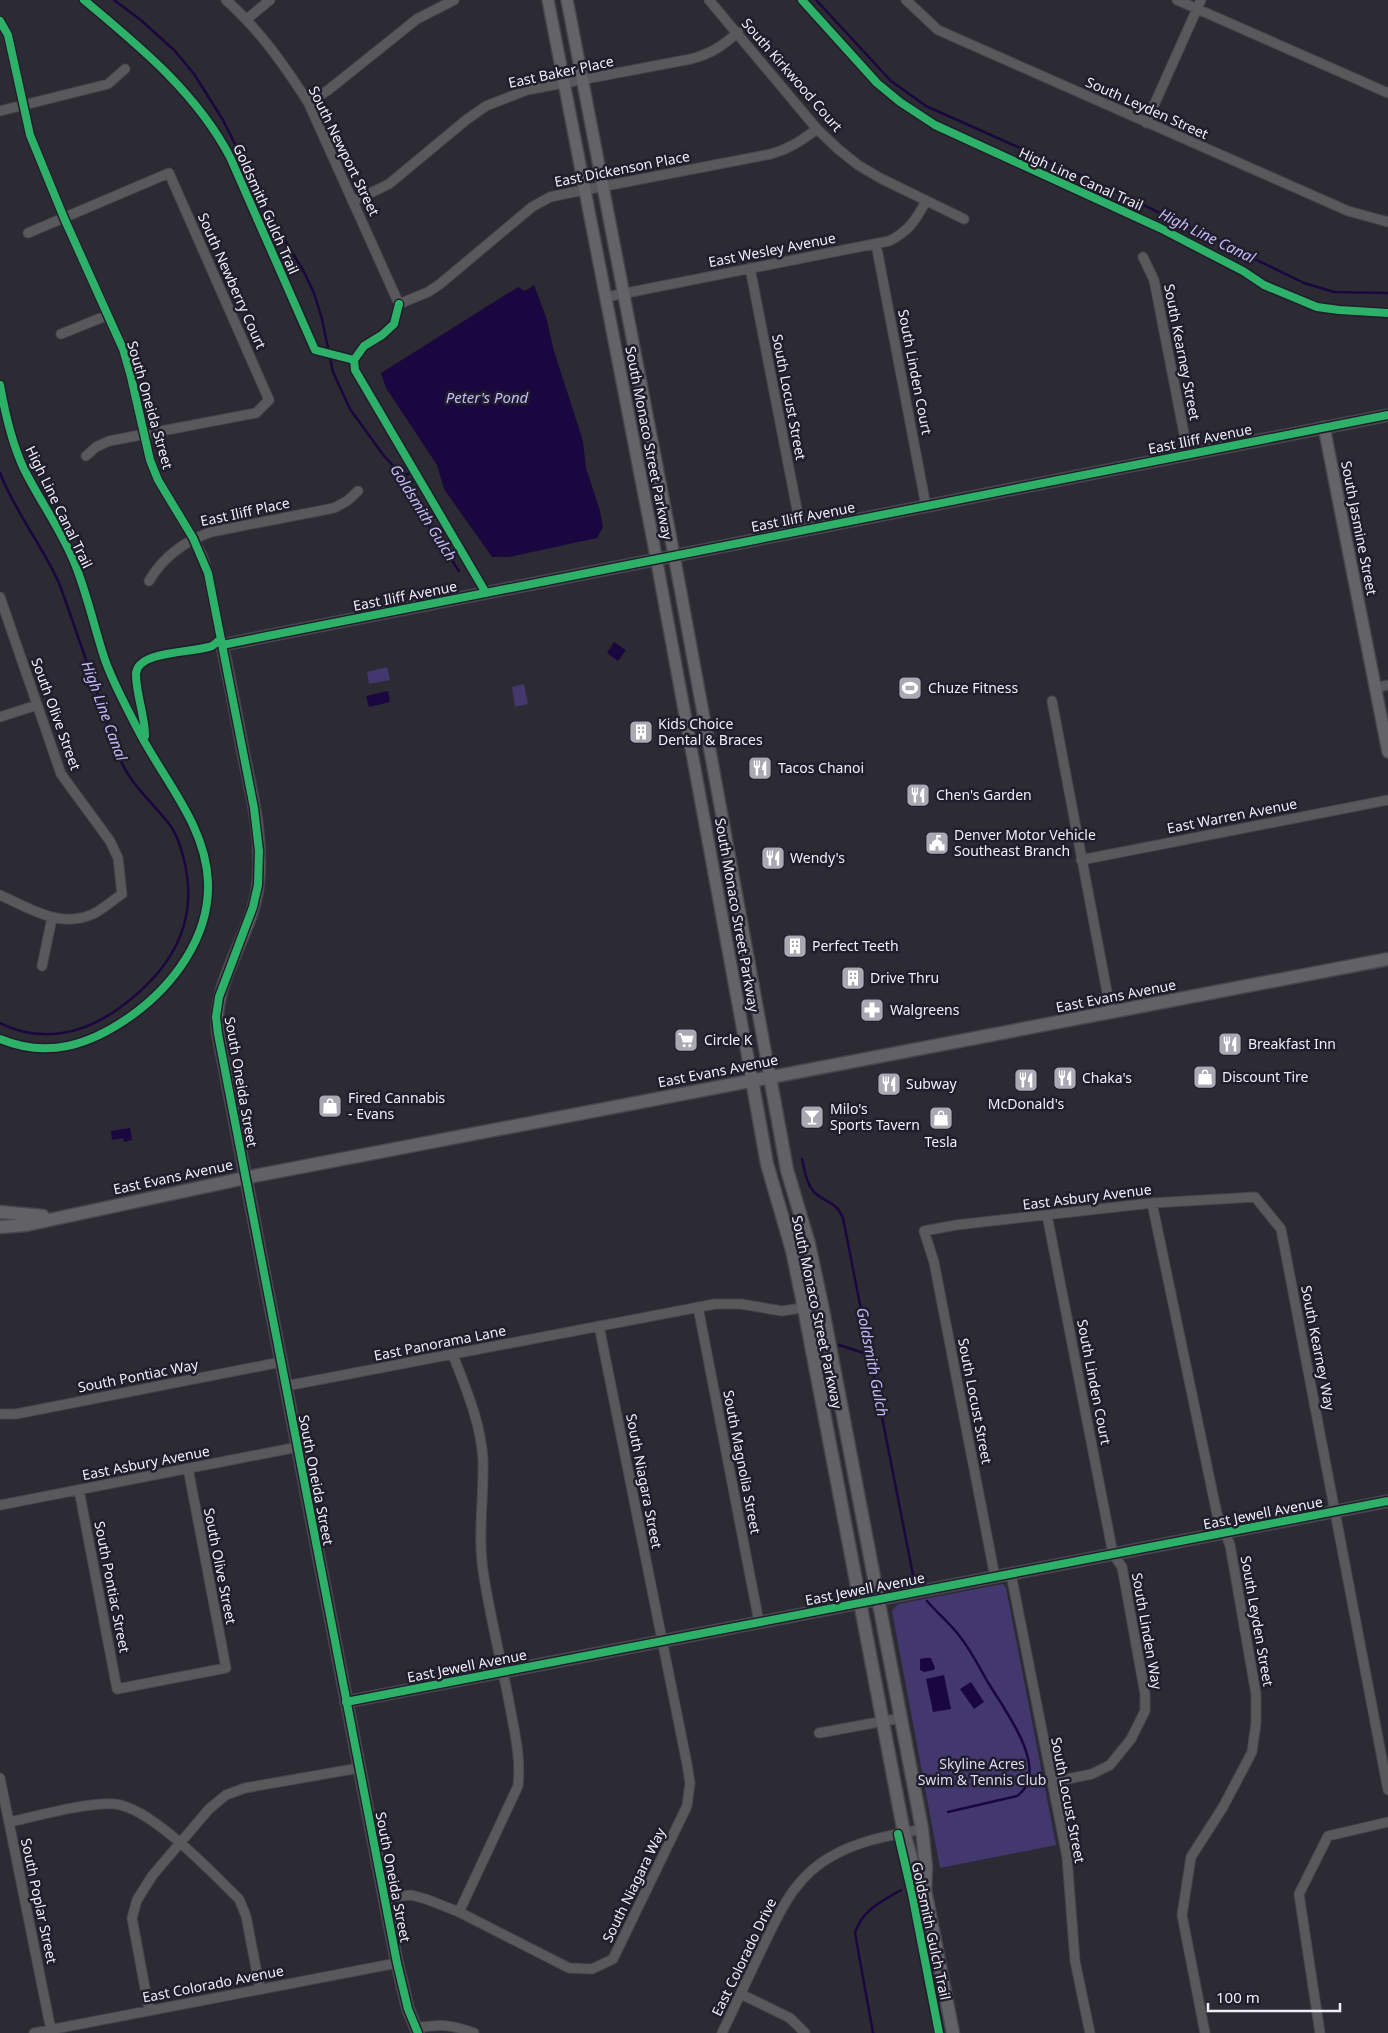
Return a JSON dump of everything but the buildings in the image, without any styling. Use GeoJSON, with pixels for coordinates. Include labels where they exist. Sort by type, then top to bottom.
{"type":"FeatureCollection","features":[{"type":"Feature","properties":{"kind":"main road","name":"East Evans Avenue"},"geometry":{"type":"LineString","coordinates":[[0,1227],[26,1224],[245,1178],[1388,959]]}},
{"type":"Feature","properties":{"kind":"main road","name":"South Monaco Street Parkway"},"geometry":{"type":"LineString","coordinates":[[770,1077],[789,1176],[809,1244],[822,1305],[922,1829],[926,1867],[925,1890],[953,2033]]}},
{"type":"Feature","properties":{"kind":"main road","name":"South Monaco Street Parkway"},"geometry":{"type":"LineString","coordinates":[[752,1080],[769,1172],[790,1245],[804,1308],[904,1833],[916,1872],[925,1890]]}},
{"type":"Feature","properties":{"kind":"main road","name":"East Evans Avenue"},"geometry":{"type":"LineString","coordinates":[[0,1212],[55,1217]]}},
{"type":"Feature","properties":{"kind":"street","name":"South Newport Street"},"geometry":{"type":"LineString","coordinates":[[226,0],[247,19],[289,73],[308,102],[399,304]]}},
{"type":"Feature","properties":{"kind":"street"},"geometry":{"type":"LineString","coordinates":[[247,19],[270,0]]}},
{"type":"Feature","properties":{"kind":"street"},"geometry":{"type":"LineString","coordinates":[[308,102],[327,91],[417,19],[454,0]]}},
{"type":"Feature","properties":{"kind":"street","name":"South Monaco Street Parkway"},"geometry":{"type":"LineString","coordinates":[[548,0],[656,559],[752,1080]]}},
{"type":"Feature","properties":{"kind":"street","name":"South Monaco Street Parkway"},"geometry":{"type":"LineString","coordinates":[[567,0],[674,556],[770,1077]]}},
{"type":"Feature","properties":{"kind":"street","name":"South Kirkwood Court"},"geometry":{"type":"LineString","coordinates":[[709,0],[738,32],[816,129],[858,165],[880,178],[964,219]]}},
{"type":"Feature","properties":{"kind":"street","name":"South Leyden Street"},"geometry":{"type":"LineString","coordinates":[[906,0],[938,30],[1348,211],[1388,222]]}},
{"type":"Feature","properties":{"kind":"street"},"geometry":{"type":"LineString","coordinates":[[1177,0],[1199,4],[1388,93]]}},
{"type":"Feature","properties":{"kind":"street"},"geometry":{"type":"LineString","coordinates":[[1146,123],[1199,4]]}},
{"type":"Feature","properties":{"kind":"street","name":"South Oneida Street"},"geometry":{"type":"LineString","coordinates":[[0,21],[8,35],[30,135],[64,218],[123,349],[150,460],[158,480],[194,538],[208,573],[254,808],[259,844],[259,875],[253,907],[221,989],[216,1017],[218,1034],[397,1962],[408,2009],[416,2030]]}},
{"type":"Feature","properties":{"kind":"street","name":"East Baker Place"},"geometry":{"type":"LineString","coordinates":[[354,201],[390,184],[466,120],[486,106],[527,90],[709,54],[724,45],[738,32]]}},
{"type":"Feature","properties":{"kind":"street"},"geometry":{"type":"LineString","coordinates":[[0,111],[108,84],[125,69]]}},
{"type":"Feature","properties":{"kind":"street","name":"East Dickenson Place"},"geometry":{"type":"LineString","coordinates":[[399,304],[428,292],[440,284],[539,202],[554,196],[585,189],[778,152],[798,144],[816,129]]}},
{"type":"Feature","properties":{"kind":"street","name":"South Newberry Court"},"geometry":{"type":"LineString","coordinates":[[64,218],[169,173],[269,400],[256,413],[144,434]]}},
{"type":"Feature","properties":{"kind":"street","name":"East Wesley Avenue"},"geometry":{"type":"LineString","coordinates":[[606,297],[876,244],[901,235],[917,219],[926,201]]}},
{"type":"Feature","properties":{"kind":"street"},"geometry":{"type":"LineString","coordinates":[[28,233],[64,218]]}},
{"type":"Feature","properties":{"kind":"street","name":"South Linden Court"},"geometry":{"type":"LineString","coordinates":[[876,244],[926,506]]}},
{"type":"Feature","properties":{"kind":"street","name":"South Kearney Street"},"geometry":{"type":"LineString","coordinates":[[1143,257],[1154,280],[1188,454]]}},
{"type":"Feature","properties":{"kind":"street","name":"South Locust Street"},"geometry":{"type":"LineString","coordinates":[[750,268],[801,530]]}},
{"type":"Feature","properties":{"kind":"street"},"geometry":{"type":"LineString","coordinates":[[61,334],[108,315]]}},
{"type":"Feature","properties":{"kind":"street","name":"East Iliff Avenue"},"geometry":{"type":"LineString","coordinates":[[222,645],[1388,415]]}},
{"type":"Feature","properties":{"kind":"street","name":"South Jasmine Street"},"geometry":{"type":"LineString","coordinates":[[1324,427],[1388,752]]}},
{"type":"Feature","properties":{"kind":"street"},"geometry":{"type":"LineString","coordinates":[[86,456],[96,447],[109,441],[144,434]]}},
{"type":"Feature","properties":{"kind":"street","name":"East Iliff Place"},"geometry":{"type":"LineString","coordinates":[[149,581],[156,568],[165,559],[194,538],[211,532],[334,508],[347,501],[358,491]]}},
{"type":"Feature","properties":{"kind":"street","name":"South Olive Street"},"geometry":{"type":"LineString","coordinates":[[0,597],[61,774],[110,841],[118,858],[122,894],[92,914],[71,920],[52,918]]}},
{"type":"Feature","properties":{"kind":"street"},"geometry":{"type":"LineString","coordinates":[[1375,688],[1388,685]]}},
{"type":"Feature","properties":{"kind":"street"},"geometry":{"type":"LineString","coordinates":[[1052,701],[1110,1013]]}},
{"type":"Feature","properties":{"kind":"street"},"geometry":{"type":"LineString","coordinates":[[0,717],[37,705]]}},
{"type":"Feature","properties":{"kind":"street","name":"East Warren Avenue"},"geometry":{"type":"LineString","coordinates":[[1081,860],[1388,800]]}},
{"type":"Feature","properties":{"kind":"street"},"geometry":{"type":"LineString","coordinates":[[0,895],[52,918],[42,966]]}},
{"type":"Feature","properties":{"kind":"street","name":"East Asbury Avenue"},"geometry":{"type":"LineString","coordinates":[[924,1231],[956,1225],[1047,1216],[1152,1202],[1255,1198]]}},
{"type":"Feature","properties":{"kind":"street","name":"South Kearney Way"},"geometry":{"type":"LineString","coordinates":[[1255,1198],[1281,1229],[1336,1512]]}},
{"type":"Feature","properties":{"kind":"street","name":"South Leyden Street"},"geometry":{"type":"LineString","coordinates":[[1152,1202],[1216,1514],[1230,1545],[1256,1694],[1256,1723],[1252,1752],[1223,1807],[1190,1857],[1182,1915],[1205,2033]]}},
{"type":"Feature","properties":{"kind":"street","name":"South Linden Court"},"geometry":{"type":"LineString","coordinates":[[1047,1216],[1113,1554]]}},
{"type":"Feature","properties":{"kind":"street","name":"South Locust Street"},"geometry":{"type":"LineString","coordinates":[[924,1231],[934,1262],[995,1577]]}},
{"type":"Feature","properties":{"kind":"street"},"geometry":{"type":"LineString","coordinates":[[599,1326],[698,1307],[730,1303],[774,1310],[822,1305]]}},
{"type":"Feature","properties":{"kind":"street","name":"South Magnolia Street"},"geometry":{"type":"LineString","coordinates":[[698,1307],[759,1622]]}},
{"type":"Feature","properties":{"kind":"street","name":"East Panorama Lane"},"geometry":{"type":"LineString","coordinates":[[286,1386],[599,1326]]}},
{"type":"Feature","properties":{"kind":"street","name":"South Niagara Street"},"geometry":{"type":"LineString","coordinates":[[599,1326],[662,1641]]}},
{"type":"Feature","properties":{"kind":"street"},"geometry":{"type":"LineString","coordinates":[[453,1355],[473,1405],[480,1434],[482,1459],[479,1534],[484,1576],[504,1672],[520,1765],[518,1786],[459,1912]]}},
{"type":"Feature","properties":{"kind":"street","name":"South Pontiac Way"},"geometry":{"type":"LineString","coordinates":[[0,1414],[16,1414],[281,1362]]}},
{"type":"Feature","properties":{"kind":"street","name":"East Asbury Avenue"},"geometry":{"type":"LineString","coordinates":[[0,1506],[298,1447]]}},
{"type":"Feature","properties":{"kind":"street","name":"South Olive Street"},"geometry":{"type":"LineString","coordinates":[[117,1689],[226,1668],[188,1468]]}},
{"type":"Feature","properties":{"kind":"street","name":"South Pontiac Street"},"geometry":{"type":"LineString","coordinates":[[79,1490],[117,1689]]}},
{"type":"Feature","properties":{"kind":"street","name":"East Jewell Avenue"},"geometry":{"type":"LineString","coordinates":[[346,1702],[1388,1501]]}},
{"type":"Feature","properties":{"kind":"street"},"geometry":{"type":"LineString","coordinates":[[1336,1512],[1388,1790]]}},
{"type":"Feature","properties":{"kind":"street","name":"South Linden Way"},"geometry":{"type":"LineString","coordinates":[[1052,1782],[1092,1774],[1110,1764],[1131,1739],[1145,1711],[1145,1694],[1122,1567],[1113,1554]]}},
{"type":"Feature","properties":{"kind":"street","name":"South Locust Street"},"geometry":{"type":"LineString","coordinates":[[1011,1574],[1067,1856],[1075,1962],[1090,2033]]}},
{"type":"Feature","properties":{"kind":"street","name":"South Niagara Way"},"geometry":{"type":"LineString","coordinates":[[385,1898],[411,1895],[459,1912],[570,1968],[592,1969],[613,1959],[687,1806],[690,1783],[662,1641]]}},
{"type":"Feature","properties":{"kind":"street"},"geometry":{"type":"LineString","coordinates":[[820,1733],[901,1718]]}},
{"type":"Feature","properties":{"kind":"street"},"geometry":{"type":"LineString","coordinates":[[149,2010],[132,1918],[137,1900],[152,1876],[209,1809],[226,1795],[245,1788],[359,1768]]}},
{"type":"Feature","properties":{"kind":"street","name":"South Poplar Street"},"geometry":{"type":"LineString","coordinates":[[0,1778],[52,2030]]}},
{"type":"Feature","properties":{"kind":"street"},"geometry":{"type":"LineString","coordinates":[[9,1822],[94,1805],[116,1804],[151,1820],[180,1844],[239,1899],[246,1916],[260,1989]]}},
{"type":"Feature","properties":{"kind":"street"},"geometry":{"type":"LineString","coordinates":[[1320,2033],[1299,1894],[1328,1836],[1388,1822]]}},
{"type":"Feature","properties":{"kind":"street","name":"East Colorado Drive"},"geometry":{"type":"LineString","coordinates":[[722,2033],[785,1901],[804,1877],[820,1863],[843,1850],[875,1839],[922,1829]]}},
{"type":"Feature","properties":{"kind":"street","name":"East Colorado Avenue"},"geometry":{"type":"LineString","coordinates":[[34,2033],[397,1962]]}},
{"type":"Feature","properties":{"kind":"street"},"geometry":{"type":"LineString","coordinates":[[741,1994],[790,2018],[805,2033]]}},
{"type":"Feature","properties":{"kind":"street"},"geometry":{"type":"LineString","coordinates":[[416,2030],[437,2025],[455,2026],[474,2033]]}},
{"type":"Feature","properties":{"kind":"green space"},"geometry":{"type":"Polygon","coordinates":[[[387,667],[390,680],[369,684],[367,672],[387,667]]]}},
{"type":"Feature","properties":{"kind":"green space"},"geometry":{"type":"Polygon","coordinates":[[[524,684],[528,704],[515,707],[512,687],[524,684]]]}},
{"type":"Feature","properties":{"kind":"green space","name":"Skyline Acres Swim & Tennis Club"},"geometry":{"type":"Polygon","coordinates":[[[1003,1584],[1006,1588],[1056,1845],[940,1868],[892,1611],[898,1604],[1003,1584]]]}},
{"type":"Feature","properties":{"kind":"water","name":"Peter's Pond"},"geometry":{"type":"Polygon","coordinates":[[[534,285],[546,317],[554,351],[583,441],[586,468],[600,511],[603,527],[597,538],[509,557],[492,557],[444,489],[437,465],[386,388],[381,373],[518,287],[525,291],[534,285]]]}},
{"type":"Feature","properties":{"kind":"water"},"geometry":{"type":"Polygon","coordinates":[[[614,642],[626,650],[618,661],[607,653],[614,642]]]}},
{"type":"Feature","properties":{"kind":"water"},"geometry":{"type":"Polygon","coordinates":[[[388,691],[390,702],[369,707],[366,696],[388,691]]]}},
{"type":"Feature","properties":{"kind":"water"},"geometry":{"type":"Polygon","coordinates":[[[130,1128],[132,1140],[124,1142],[123,1138],[112,1140],[111,1131],[130,1128]]]}},
{"type":"Feature","properties":{"kind":"water"},"geometry":{"type":"Polygon","coordinates":[[[931,1658],[934,1670],[924,1672],[920,1670],[920,1659],[931,1658]]]}},
{"type":"Feature","properties":{"kind":"water"},"geometry":{"type":"Polygon","coordinates":[[[944,1675],[951,1709],[933,1712],[926,1679],[944,1675]]]}},
{"type":"Feature","properties":{"kind":"water"},"geometry":{"type":"Polygon","coordinates":[[[971,1682],[984,1702],[974,1709],[960,1689],[971,1682]]]}},
{"type":"Feature","properties":{"kind":"waterway","name":"Goldsmith Gulch"},"geometry":{"type":"LineString","coordinates":[[114,0],[142,21],[175,51],[194,74],[223,120],[270,215],[304,272],[314,293],[322,319],[333,372],[350,409],[384,456],[403,476],[430,528],[459,571]]}},
{"type":"Feature","properties":{"kind":"waterway","name":"High Line Canal"},"geometry":{"type":"LineString","coordinates":[[816,0],[891,81],[926,106],[1094,181],[1304,283],[1334,292],[1388,293]]}},
{"type":"Feature","properties":{"kind":"waterway","name":"High Line Canal"},"geometry":{"type":"LineString","coordinates":[[0,473],[13,501],[59,583],[120,759],[136,786],[170,825],[175,834],[184,859],[188,887],[187,908],[183,928],[175,947],[151,980],[118,1009],[90,1025],[60,1033],[30,1033],[0,1023]]}},
{"type":"Feature","properties":{"kind":"waterway","name":"Goldsmith Gulch"},"geometry":{"type":"LineString","coordinates":[[403,476],[410,473]]}},
{"type":"Feature","properties":{"kind":"waterway","name":"Goldsmith Gulch"},"geometry":{"type":"LineString","coordinates":[[802,1159],[806,1177],[811,1188],[818,1196],[837,1208],[843,1218],[914,1580]]}},
{"type":"Feature","properties":{"kind":"waterway"},"geometry":{"type":"LineString","coordinates":[[839,1345],[870,1355]]}},
{"type":"Feature","properties":{"kind":"waterway","name":"Goldsmith Gulch"},"geometry":{"type":"LineString","coordinates":[[927,1601],[965,1643],[1014,1724],[1022,1740],[1030,1771],[1026,1785],[1017,1796],[948,1812]]}},
{"type":"Feature","properties":{"kind":"waterway","name":"Goldsmith Gulch"},"geometry":{"type":"LineString","coordinates":[[873,2033],[855,1933],[867,1912],[901,1890]]}},
{"type":"Feature","properties":{"kind":"cycle path","name":"Goldsmith Gulch Trail"},"geometry":{"type":"LineString","coordinates":[[84,0],[165,71],[201,112],[230,157],[315,350],[354,360]]}},
{"type":"Feature","properties":{"kind":"cycle path","name":"High Line Canal Trail"},"geometry":{"type":"LineString","coordinates":[[802,0],[877,83],[900,102],[935,125],[1160,228],[1243,271],[1264,285],[1317,307],[1388,313]]}},
{"type":"Feature","properties":{"kind":"cycle path"},"geometry":{"type":"LineString","coordinates":[[0,21],[8,35],[30,135],[64,218],[123,349],[150,460],[158,480],[193,538],[208,573],[254,808],[259,851],[258,885],[253,907],[219,997],[216,1017],[218,1034],[397,1963],[408,2009],[418,2033]]}},
{"type":"Feature","properties":{"kind":"cycle path"},"geometry":{"type":"LineString","coordinates":[[399,304],[394,324],[382,335],[364,346],[354,360],[355,370],[486,593]]}},
{"type":"Feature","properties":{"kind":"cycle path","name":"High Line Canal Trail"},"geometry":{"type":"LineString","coordinates":[[0,385],[9,427],[23,467],[75,564],[104,657],[115,684],[146,745],[181,801],[191,821],[205,861],[208,882],[203,922],[196,941],[174,975],[161,990],[131,1016],[100,1035],[68,1046],[35,1048],[0,1039]]}},
{"type":"Feature","properties":{"kind":"cycle path"},"geometry":{"type":"LineString","coordinates":[[222,645],[1388,415]]}},
{"type":"Feature","properties":{"kind":"cycle path"},"geometry":{"type":"LineString","coordinates":[[145,736],[144,720],[136,682],[139,666],[146,660],[156,656],[212,646],[221,639]]}},
{"type":"Feature","properties":{"kind":"cycle path"},"geometry":{"type":"LineString","coordinates":[[346,1702],[1388,1501]]}},
{"type":"Feature","properties":{"kind":"cycle path","name":"Goldsmith Gulch Trail"},"geometry":{"type":"LineString","coordinates":[[898,1834],[912,1894],[939,2033]]}},
{"type":"Feature","properties":{"kind":"place","name":"Chuze Fitness"},"geometry":{"type":"Point","coordinates":[910,688]}},
{"type":"Feature","properties":{"kind":"place","name":"Kids Choice Dental & Braces"},"geometry":{"type":"Point","coordinates":[641,732]}},
{"type":"Feature","properties":{"kind":"place","name":"Tacos Chanoi"},"geometry":{"type":"Point","coordinates":[760,768]}},
{"type":"Feature","properties":{"kind":"place","name":"Chen's Garden"},"geometry":{"type":"Point","coordinates":[918,795]}},
{"type":"Feature","properties":{"kind":"place","name":"Denver Motor Vehicle Southeast Branch"},"geometry":{"type":"Point","coordinates":[937,843]}},
{"type":"Feature","properties":{"kind":"place","name":"Wendy's"},"geometry":{"type":"Point","coordinates":[773,858]}},
{"type":"Feature","properties":{"kind":"place","name":"Perfect Teeth"},"geometry":{"type":"Point","coordinates":[795,946]}},
{"type":"Feature","properties":{"kind":"place","name":"Drive Thru"},"geometry":{"type":"Point","coordinates":[853,978]}},
{"type":"Feature","properties":{"kind":"place","name":"Walgreens"},"geometry":{"type":"Point","coordinates":[872,1010]}},
{"type":"Feature","properties":{"kind":"place","name":"Circle K"},"geometry":{"type":"Point","coordinates":[686,1040]}},
{"type":"Feature","properties":{"kind":"place","name":"Breakfast Inn"},"geometry":{"type":"Point","coordinates":[1230,1044]}},
{"type":"Feature","properties":{"kind":"place","name":"Discount Tire"},"geometry":{"type":"Point","coordinates":[1205,1077]}},
{"type":"Feature","properties":{"kind":"place","name":"Chaka's"},"geometry":{"type":"Point","coordinates":[1065,1078]}},
{"type":"Feature","properties":{"kind":"place","name":"McDonald's"},"geometry":{"type":"Point","coordinates":[1026,1080]}},
{"type":"Feature","properties":{"kind":"place","name":"Subway"},"geometry":{"type":"Point","coordinates":[889,1084]}},
{"type":"Feature","properties":{"kind":"place","name":"Fired Cannabis - Evans"},"geometry":{"type":"Point","coordinates":[330,1106]}},
{"type":"Feature","properties":{"kind":"place","name":"Milo's Sports Tavern"},"geometry":{"type":"Point","coordinates":[812,1117]}},
{"type":"Feature","properties":{"kind":"place","name":"Tesla"},"geometry":{"type":"Point","coordinates":[941,1118]}}]}
